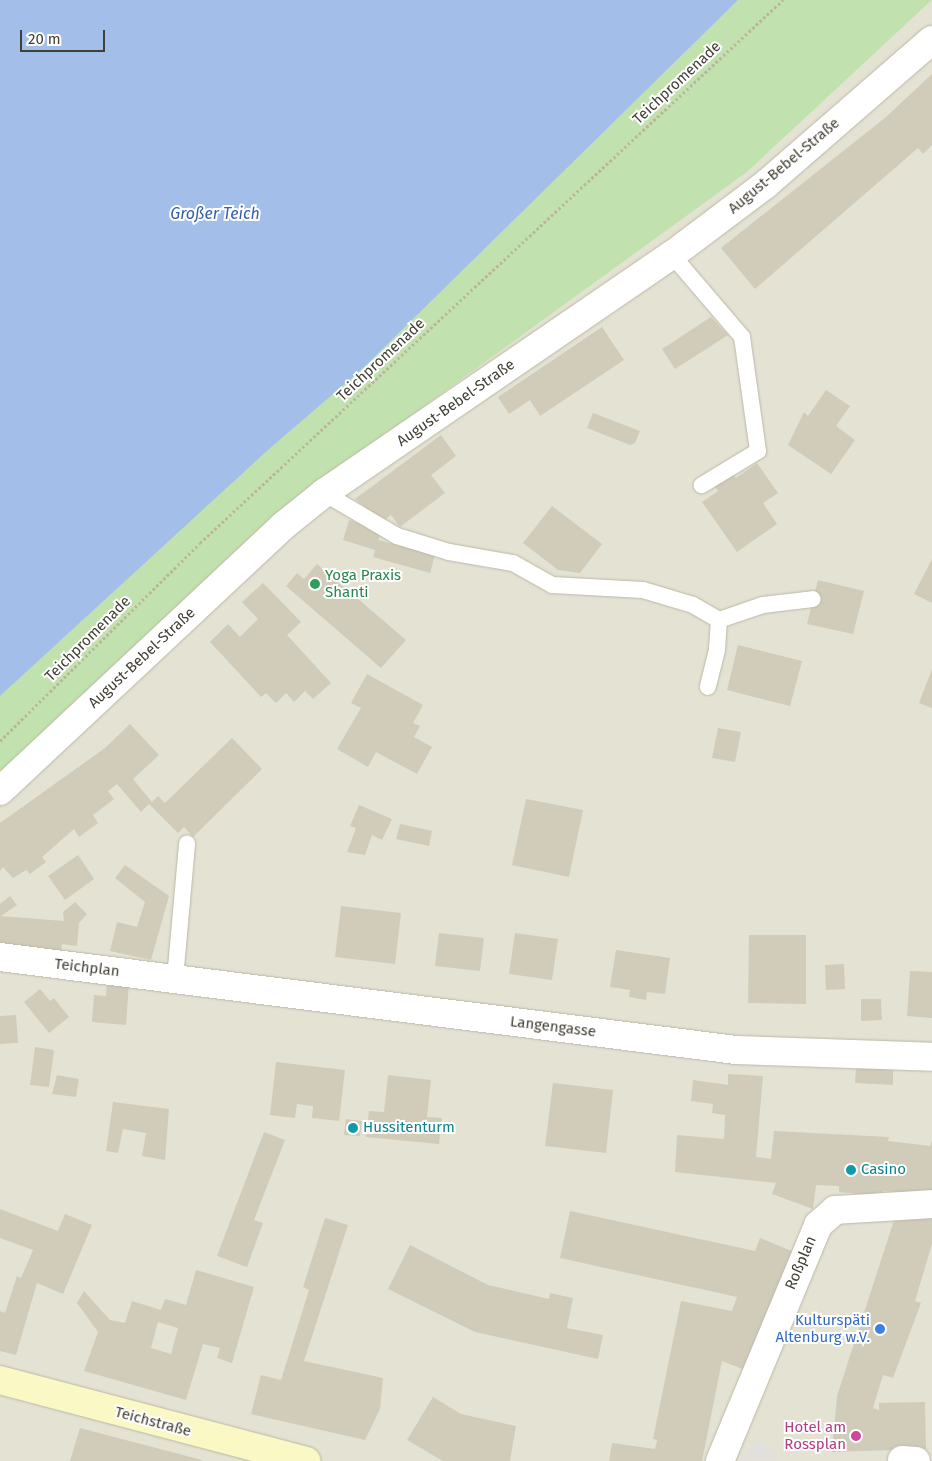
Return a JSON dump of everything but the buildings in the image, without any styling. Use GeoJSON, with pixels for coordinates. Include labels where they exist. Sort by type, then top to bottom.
{"type":"FeatureCollection","features":[{"type":"Feature","properties":{"kind":"street","name":"August-Bebel-Straße"},"geometry":{"type":"LineString","coordinates":[[0,791],[283,526],[324,494],[672,254],[765,185],[932,40]]}},
{"type":"Feature","properties":{"kind":"street","name":"Teichplan"},"geometry":{"type":"LineString","coordinates":[[0,957],[175,979]]}},
{"type":"Feature","properties":{"kind":"street","name":"Langengasse"},"geometry":{"type":"LineString","coordinates":[[175,979],[736,1050],[932,1057]]}},
{"type":"Feature","properties":{"kind":"street","name":"Roßplan"},"geometry":{"type":"LineString","coordinates":[[720,1461],[818,1225],[835,1210],[894,1203],[932,1204]]}},
{"type":"Feature","properties":{"kind":"street","name":"Teichstraße"},"geometry":{"type":"LineString","coordinates":[[0,1380],[306,1461]]}},
{"type":"Feature","properties":{"kind":"lane"},"geometry":{"type":"LineString","coordinates":[[672,254],[742,337],[758,452],[702,485]]}},
{"type":"Feature","properties":{"kind":"lane"},"geometry":{"type":"LineString","coordinates":[[324,494],[396,536],[449,552],[513,563],[552,585],[643,590],[693,605],[719,620],[762,605],[813,599]]}},
{"type":"Feature","properties":{"kind":"lane"},"geometry":{"type":"LineString","coordinates":[[708,687],[717,650],[719,620]]}},
{"type":"Feature","properties":{"kind":"lane"},"geometry":{"type":"LineString","coordinates":[[175,979],[187,844]]}},
{"type":"Feature","properties":{"kind":"path","name":"Teichpromenade"},"geometry":{"type":"LineString","coordinates":[[0,741],[200,543],[783,0]]}},
{"type":"Feature","properties":{"kind":"shaded area"},"geometry":{"type":"Polygon","coordinates":[[[932,0],[932,1461],[0,1461],[0,776],[291,503],[747,172],[932,0]]]}},
{"type":"Feature","properties":{"kind":"shaded area"},"geometry":{"type":"Polygon","coordinates":[[[759,1440],[780,1458],[739,1461],[759,1440]]]}},
{"type":"Feature","properties":{"kind":"green space","name":"Großer Teich"},"geometry":{"type":"Polygon","coordinates":[[[0,0],[932,0],[747,172],[291,503],[0,776],[0,0]]]}},
{"type":"Feature","properties":{"kind":"water","name":"Großer Teich"},"geometry":{"type":"Polygon","coordinates":[[[0,0],[738,0],[361,370],[269,449],[0,696],[0,0]]]}},
{"type":"Feature","properties":{"kind":"place","name":"Yoga Praxis Shanti"},"geometry":{"type":"Point","coordinates":[315,584]}},
{"type":"Feature","properties":{"kind":"place","name":"Hussitenturm"},"geometry":{"type":"Point","coordinates":[353,1128]}},
{"type":"Feature","properties":{"kind":"place","name":"Casino"},"geometry":{"type":"Point","coordinates":[851,1170]}},
{"type":"Feature","properties":{"kind":"place","name":"Kulturspäti Altenburg w.V."},"geometry":{"type":"Point","coordinates":[880,1329]}},
{"type":"Feature","properties":{"kind":"place","name":"Hotel am Rossplan"},"geometry":{"type":"Point","coordinates":[856,1436]}}]}
